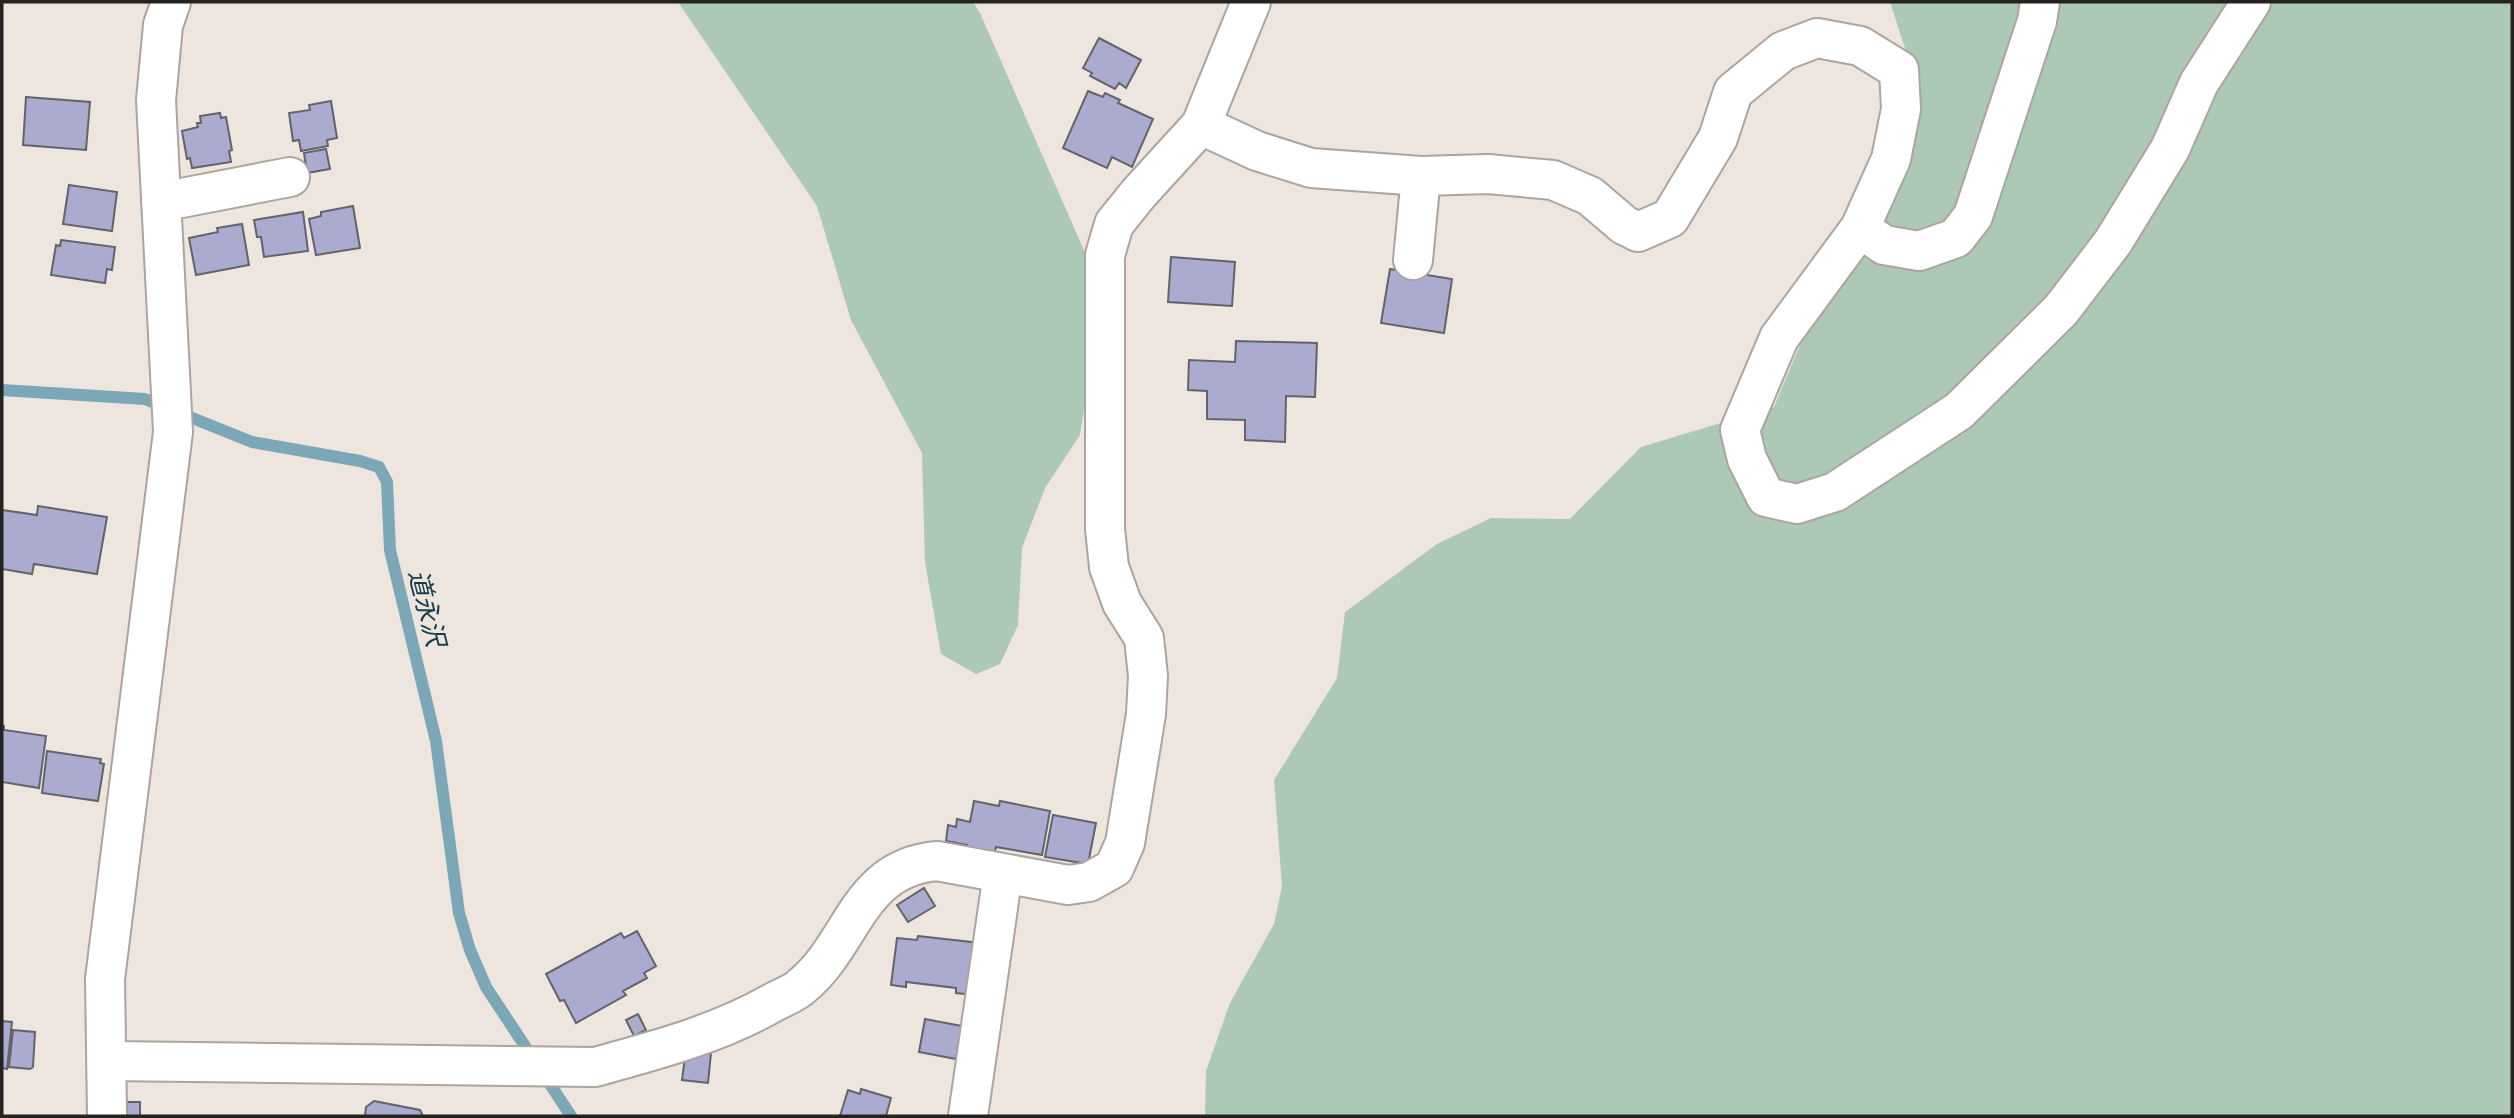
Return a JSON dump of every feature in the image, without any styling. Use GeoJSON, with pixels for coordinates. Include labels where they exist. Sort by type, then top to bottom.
{"type":"FeatureCollection","features":[{"type":"Feature","properties":{"kind":"street"},"geometry":{"type":"LineString","coordinates":[[107,1116],[105,979],[173,432],[156,100],[163,25],[171,2]]}},
{"type":"Feature","properties":{"kind":"street"},"geometry":{"type":"LineString","coordinates":[[107,1060],[595,1067],[667,1047],[744,1019],[802,986],[830,954],[866,899],[891,874],[919,863],[937,861],[1068,886],[1089,882],[1114,868],[1125,843],[1146,714],[1148,676],[1144,638],[1122,603],[1108,567],[1104,475],[1105,256],[1114,224],[1201,125],[1251,2]]}},
{"type":"Feature","properties":{"kind":"street"},"geometry":{"type":"LineString","coordinates":[[1860,228],[1884,244],[1919,251],[1956,238],[1973,216],[2037,21],[2040,2]]}},
{"type":"Feature","properties":{"kind":"street"},"geometry":{"type":"LineString","coordinates":[[1201,125],[1256,151],[1311,168],[1421,176],[1488,174],[1553,180],[1590,195],[1625,225],[1638,232],[1670,218],[1718,138],[1733,92],[1783,51],[1817,38],[1860,46],[1899,70],[1901,109],[1891,159],[1860,228],[1779,338],[1740,430],[1747,458],[1766,497],[1797,504],[1835,492],[1959,411],[2061,310],[2113,243],[2170,149],[2199,83],[2251,2]]}},
{"type":"Feature","properties":{"kind":"street"},"geometry":{"type":"LineString","coordinates":[[1413,260],[1421,176]]}},
{"type":"Feature","properties":{"kind":"street"},"geometry":{"type":"LineString","coordinates":[[161,202],[290,177]]}},
{"type":"Feature","properties":{"kind":"street"},"geometry":{"type":"LineString","coordinates":[[968,1116],[1003,873]]}},
{"type":"Feature","properties":{"kind":"green space"},"geometry":{"type":"Polygon","coordinates":[[[678,2],[973,2],[980,13],[1086,255],[1092,356],[1080,435],[1045,488],[1022,548],[1018,625],[1000,664],[976,674],[941,654],[925,562],[922,453],[851,320],[817,206],[678,2]]]}},
{"type":"Feature","properties":{"kind":"green space"},"geometry":{"type":"Polygon","coordinates":[[[1890,2],[2512,2],[2512,1116],[1205,1116],[1206,1071],[1230,1003],[1274,924],[1282,886],[1274,780],[1337,678],[1345,612],[1437,544],[1491,518],[1570,519],[1641,447],[1774,407],[1913,73],[1890,2]]]}},
{"type":"Feature","properties":{"kind":"building"},"geometry":{"type":"Polygon","coordinates":[[[1099,38],[1141,60],[1126,88],[1119,83],[1115,89],[1090,76],[1092,73],[1083,68],[1099,38]]]}},
{"type":"Feature","properties":{"kind":"building"},"geometry":{"type":"Polygon","coordinates":[[[1088,91],[1103,97],[1105,93],[1120,100],[1118,103],[1153,119],[1132,167],[1112,157],[1107,168],[1063,148],[1088,91]]]}},
{"type":"Feature","properties":{"kind":"building"},"geometry":{"type":"Polygon","coordinates":[[[26,97],[90,102],[86,150],[23,145],[26,97]]]}},
{"type":"Feature","properties":{"kind":"building"},"geometry":{"type":"Polygon","coordinates":[[[331,101],[337,138],[327,140],[328,146],[301,151],[299,140],[293,141],[289,113],[310,110],[309,105],[331,101]]]}},
{"type":"Feature","properties":{"kind":"building"},"geometry":{"type":"Polygon","coordinates":[[[220,113],[221,118],[226,117],[232,150],[229,151],[231,162],[192,168],[190,158],[187,159],[182,131],[198,127],[197,123],[201,123],[200,116],[220,113]]]}},
{"type":"Feature","properties":{"kind":"building"},"geometry":{"type":"Polygon","coordinates":[[[326,149],[330,169],[307,173],[304,153],[326,149]]]}},
{"type":"Feature","properties":{"kind":"building"},"geometry":{"type":"Polygon","coordinates":[[[69,185],[117,192],[112,231],[63,224],[69,185]]]}},
{"type":"Feature","properties":{"kind":"building"},"geometry":{"type":"Polygon","coordinates":[[[353,206],[360,248],[316,255],[309,219],[321,216],[321,212],[353,206]]]}},
{"type":"Feature","properties":{"kind":"building"},"geometry":{"type":"Polygon","coordinates":[[[303,212],[308,251],[264,257],[261,237],[257,237],[254,220],[303,212]]]}},
{"type":"Feature","properties":{"kind":"building"},"geometry":{"type":"Polygon","coordinates":[[[242,224],[249,265],[196,275],[189,238],[218,232],[217,228],[242,224]]]}},
{"type":"Feature","properties":{"kind":"building"},"geometry":{"type":"Polygon","coordinates":[[[61,240],[115,247],[112,270],[107,269],[105,283],[51,275],[56,245],[60,246],[61,240]]]}},
{"type":"Feature","properties":{"kind":"building"},"geometry":{"type":"Polygon","coordinates":[[[1171,257],[1235,262],[1232,306],[1168,302],[1171,257]]]}},
{"type":"Feature","properties":{"kind":"building"},"geometry":{"type":"Polygon","coordinates":[[[1390,269],[1452,279],[1444,333],[1381,323],[1390,269]]]}},
{"type":"Feature","properties":{"kind":"building"},"geometry":{"type":"Polygon","coordinates":[[[1236,341],[1317,343],[1315,397],[1286,396],[1285,442],[1245,440],[1245,420],[1207,419],[1207,391],[1188,390],[1189,360],[1235,362],[1236,341]]]}},
{"type":"Feature","properties":{"kind":"building"},"geometry":{"type":"Polygon","coordinates":[[[38,506],[107,517],[97,574],[34,564],[32,574],[2,569],[2,510],[37,515],[38,506]]]}},
{"type":"Feature","properties":{"kind":"building"},"geometry":{"type":"Polygon","coordinates":[[[2,725],[4,730],[46,736],[39,788],[2,782],[2,725]]]}},
{"type":"Feature","properties":{"kind":"building"},"geometry":{"type":"Polygon","coordinates":[[[47,751],[101,759],[100,763],[104,764],[98,801],[42,793],[47,751]]]}},
{"type":"Feature","properties":{"kind":"building"},"geometry":{"type":"Polygon","coordinates":[[[974,801],[999,806],[1000,801],[1050,811],[1042,855],[996,847],[994,856],[966,850],[967,845],[946,841],[948,825],[956,827],[957,819],[970,822],[974,801]]]}},
{"type":"Feature","properties":{"kind":"building"},"geometry":{"type":"Polygon","coordinates":[[[1053,815],[1096,823],[1088,864],[1045,857],[1053,815]]]}},
{"type":"Feature","properties":{"kind":"building"},"geometry":{"type":"Polygon","coordinates":[[[924,888],[935,906],[908,922],[897,905],[924,888]]]}},
{"type":"Feature","properties":{"kind":"building"},"geometry":{"type":"Polygon","coordinates":[[[637,931],[656,966],[644,973],[647,978],[623,991],[626,995],[576,1023],[564,1000],[560,1001],[546,974],[621,933],[624,938],[637,931]]]}},
{"type":"Feature","properties":{"kind":"building"},"geometry":{"type":"Polygon","coordinates":[[[918,936],[980,943],[974,995],[956,993],[956,988],[906,982],[906,987],[891,985],[897,938],[917,940],[918,936]]]}},
{"type":"Feature","properties":{"kind":"building"},"geometry":{"type":"Polygon","coordinates":[[[638,1014],[646,1030],[634,1036],[626,1020],[638,1014]]]}},
{"type":"Feature","properties":{"kind":"building"},"geometry":{"type":"Polygon","coordinates":[[[925,1019],[962,1026],[956,1059],[919,1052],[925,1019]]]}},
{"type":"Feature","properties":{"kind":"building"},"geometry":{"type":"Polygon","coordinates":[[[2,1021],[12,1022],[7,1069],[2,1068],[2,1021]]]}},
{"type":"Feature","properties":{"kind":"building"},"geometry":{"type":"Polygon","coordinates":[[[13,1030],[35,1032],[33,1067],[30,1069],[9,1067],[13,1030]]]}},
{"type":"Feature","properties":{"kind":"building"},"geometry":{"type":"Polygon","coordinates":[[[686,1049],[711,1053],[708,1083],[682,1080],[686,1049]]]}},
{"type":"Feature","properties":{"kind":"building"},"geometry":{"type":"Polygon","coordinates":[[[861,1089],[891,1098],[886,1116],[840,1116],[848,1090],[860,1094],[861,1089]]]}},
{"type":"Feature","properties":{"kind":"building"},"geometry":{"type":"Polygon","coordinates":[[[374,1101],[420,1110],[423,1116],[365,1116],[366,1107],[374,1101]]]}},
{"type":"Feature","properties":{"kind":"building"},"geometry":{"type":"Polygon","coordinates":[[[127,1102],[140,1102],[140,1116],[127,1116],[127,1102]]]}},
{"type":"Feature","properties":{"kind":"waterway","name":"道永沢"},"geometry":{"type":"LineString","coordinates":[[2,390],[145,399],[252,442],[360,461],[379,467],[387,482],[390,550],[436,741],[459,913],[470,950],[486,987],[571,1116]]}}]}
